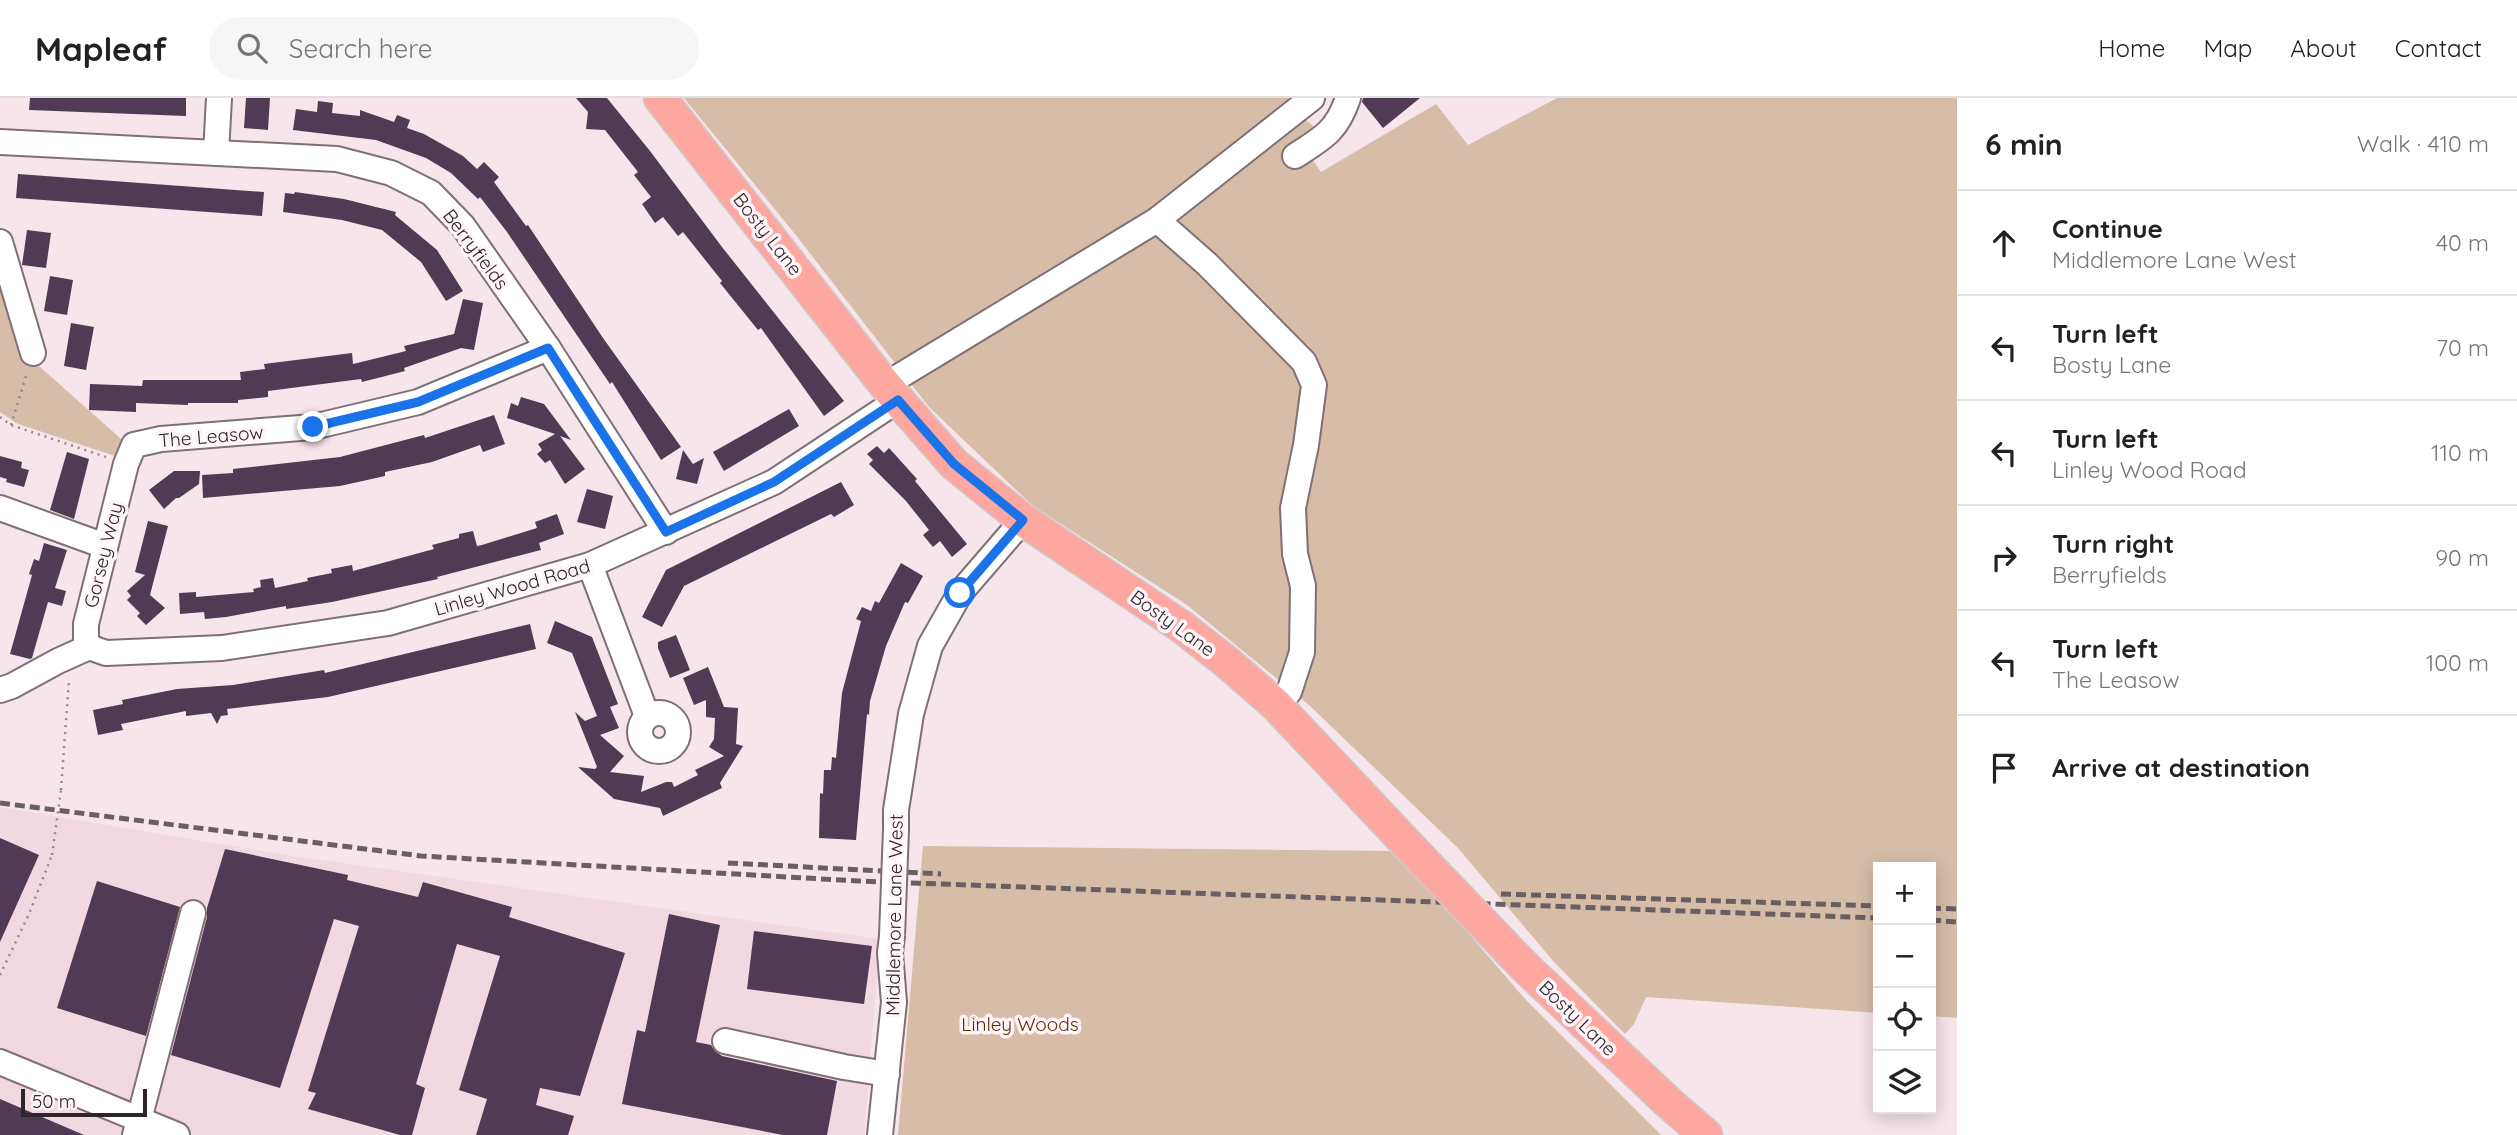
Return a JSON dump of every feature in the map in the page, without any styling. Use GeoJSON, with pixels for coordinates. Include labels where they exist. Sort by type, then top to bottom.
{"type":"FeatureCollection","features":[{"type":"Feature","properties":{"kind":"main road","name":"Bosty Lane"},"geometry":{"type":"LineString","coordinates":[[660,98],[891,392],[954,464],[1023,520],[1182,627],[1276,705],[1525,967],[1669,1104],[1706,1135]]}},
{"type":"Feature","properties":{"kind":"street"},"geometry":{"type":"LineString","coordinates":[[216,153],[219,98]]}},
{"type":"Feature","properties":{"kind":"street","name":"Linley Wood Road"},"geometry":{"type":"LineString","coordinates":[[89,647],[106,653],[222,648],[388,623],[590,565],[666,532],[774,482],[891,392],[1157,220],[1312,98]]}},
{"type":"Feature","properties":{"kind":"street"},"geometry":{"type":"LineString","coordinates":[[1295,156],[1331,131],[1348,98]]}},
{"type":"Feature","properties":{"kind":"street","name":"Berryfields"},"geometry":{"type":"LineString","coordinates":[[0,142],[338,159],[391,173],[431,193],[463,226],[548,348],[666,532]]}},
{"type":"Feature","properties":{"kind":"street"},"geometry":{"type":"LineString","coordinates":[[1157,220],[1207,264],[1304,362],[1314,385],[1306,445],[1293,508],[1296,554],[1303,586],[1302,652],[1289,692],[1276,705]]}},
{"type":"Feature","properties":{"kind":"street"},"geometry":{"type":"LineString","coordinates":[[0,242],[33,353]]}},
{"type":"Feature","properties":{"kind":"street","name":"The Leasow"},"geometry":{"type":"LineString","coordinates":[[126,464],[134,445],[161,439],[313,427],[418,402],[548,348]]}},
{"type":"Feature","properties":{"kind":"street","name":"Gorsey Way"},"geometry":{"type":"LineString","coordinates":[[89,647],[86,624],[126,464]]}},
{"type":"Feature","properties":{"kind":"street"},"geometry":{"type":"LineString","coordinates":[[0,508],[105,546]]}},
{"type":"Feature","properties":{"kind":"street","name":"Middlemore Lane West"},"geometry":{"type":"LineString","coordinates":[[880,1135],[894,1002],[890,953],[896,810],[911,714],[930,646],[960,593],[1023,520]]}},
{"type":"Feature","properties":{"kind":"street"},"geometry":{"type":"LineString","coordinates":[[590,565],[647,716]]}},
{"type":"Feature","properties":{"kind":"street"},"geometry":{"type":"LineString","coordinates":[[0,690],[89,647]]}},
{"type":"Feature","properties":{"kind":"street"},"geometry":{"type":"LineString","coordinates":[[138,1128],[193,913]]}},
{"type":"Feature","properties":{"kind":"street"},"geometry":{"type":"LineString","coordinates":[[725,1041],[844,1068],[887,1074]]}},
{"type":"Feature","properties":{"kind":"street"},"geometry":{"type":"LineString","coordinates":[[0,1062],[138,1128],[177,1135]]}},
{"type":"Feature","properties":{"kind":"path"},"geometry":{"type":"LineString","coordinates":[[10,425],[33,353]]}},
{"type":"Feature","properties":{"kind":"path"},"geometry":{"type":"LineString","coordinates":[[0,417],[10,425],[126,464]]}},
{"type":"Feature","properties":{"kind":"path"},"geometry":{"type":"LineString","coordinates":[[0,975],[29,914],[52,855],[61,790],[68,681],[89,647]]}},
{"type":"Feature","properties":{"kind":"shaded area"},"geometry":{"type":"Polygon","coordinates":[[[0,807],[292,856],[880,939],[864,1135],[0,1135],[0,807]]]}},
{"type":"Feature","properties":{"kind":"green space"},"geometry":{"type":"Polygon","coordinates":[[[684,98],[1300,98],[1292,107],[1317,130],[1308,153],[1321,172],[1436,104],[1468,145],[1557,98],[1957,98],[1957,1018],[1936,1016],[1936,862],[1873,862],[1873,1013],[1646,997],[1634,1024],[1625,1034],[1554,962],[1458,848],[1309,705],[1187,605],[1033,506],[929,407],[795,234],[684,98]]]}},
{"type":"Feature","properties":{"kind":"green space"},"geometry":{"type":"Polygon","coordinates":[[[0,276],[23,352],[128,445],[121,458],[18,424],[0,412],[0,276]]]}},
{"type":"Feature","properties":{"kind":"green space","name":"Linley Woods"},"geometry":{"type":"Polygon","coordinates":[[[923,846],[1398,851],[1525,999],[1661,1135],[898,1135],[923,846]]]}},
{"type":"Feature","properties":{"kind":"building"},"geometry":{"type":"Polygon","coordinates":[[[30,98],[186,98],[186,116],[29,110],[30,98]]]}},
{"type":"Feature","properties":{"kind":"building"},"geometry":{"type":"Polygon","coordinates":[[[246,98],[270,98],[268,130],[244,128],[246,98]]]}},
{"type":"Feature","properties":{"kind":"building"},"geometry":{"type":"Polygon","coordinates":[[[576,98],[607,98],[844,401],[824,416],[761,328],[758,330],[683,232],[678,236],[663,217],[655,223],[642,204],[651,197],[634,175],[638,172],[605,130],[586,129],[588,112],[576,98]]]}},
{"type":"Feature","properties":{"kind":"building"},"geometry":{"type":"Polygon","coordinates":[[[1363,98],[1420,98],[1383,128],[1362,102],[1363,98]]]}},
{"type":"Feature","properties":{"kind":"building"},"geometry":{"type":"Polygon","coordinates":[[[318,101],[333,103],[332,113],[360,116],[360,110],[394,122],[397,115],[410,120],[407,128],[424,134],[463,156],[477,169],[484,162],[499,177],[494,182],[526,226],[528,225],[603,338],[681,447],[661,460],[612,382],[610,384],[507,232],[480,197],[478,199],[451,173],[426,158],[376,140],[293,130],[296,109],[317,112],[318,101]]]}},
{"type":"Feature","properties":{"kind":"building"},"geometry":{"type":"Polygon","coordinates":[[[18,174],[264,192],[262,216],[16,198],[18,174]]]}},
{"type":"Feature","properties":{"kind":"building"},"geometry":{"type":"Polygon","coordinates":[[[285,193],[344,199],[396,212],[395,215],[437,250],[463,291],[446,301],[421,262],[382,230],[342,220],[283,212],[285,193]]]}},
{"type":"Feature","properties":{"kind":"building"},"geometry":{"type":"Polygon","coordinates":[[[27,230],[51,233],[46,268],[22,265],[27,230]]]}},
{"type":"Feature","properties":{"kind":"building"},"geometry":{"type":"Polygon","coordinates":[[[50,276],[73,280],[67,315],[44,311],[50,276]]]}},
{"type":"Feature","properties":{"kind":"building"},"geometry":{"type":"Polygon","coordinates":[[[463,299],[483,303],[474,350],[461,348],[404,368],[405,371],[362,382],[361,379],[268,391],[268,397],[238,400],[238,403],[136,403],[136,412],[89,410],[90,384],[142,386],[143,380],[241,380],[240,372],[265,369],[264,364],[352,353],[353,364],[406,351],[404,346],[454,334],[463,299]]]}},
{"type":"Feature","properties":{"kind":"building"},"geometry":{"type":"Polygon","coordinates":[[[71,323],[94,327],[86,370],[64,366],[71,323]]]}},
{"type":"Feature","properties":{"kind":"building"},"geometry":{"type":"Polygon","coordinates":[[[521,397],[544,404],[571,440],[560,436],[585,469],[565,484],[550,460],[545,463],[537,454],[542,450],[538,444],[555,434],[507,418],[511,403],[518,406],[521,397]]]}},
{"type":"Feature","properties":{"kind":"building"},"geometry":{"type":"Polygon","coordinates":[[[789,409],[799,426],[724,471],[713,452],[789,409]]]}},
{"type":"Feature","properties":{"kind":"building"},"geometry":{"type":"Polygon","coordinates":[[[494,415],[505,444],[483,452],[480,445],[432,462],[385,472],[385,476],[340,486],[203,498],[202,475],[340,457],[424,435],[425,438],[494,415]]]}},
{"type":"Feature","properties":{"kind":"building"},"geometry":{"type":"Polygon","coordinates":[[[877,446],[884,453],[889,448],[917,479],[915,481],[967,544],[952,557],[940,541],[933,547],[923,535],[929,530],[906,501],[869,464],[873,460],[867,454],[877,446]]]}},
{"type":"Feature","properties":{"kind":"building"},"geometry":{"type":"Polygon","coordinates":[[[683,450],[693,464],[704,458],[697,484],[676,479],[683,450]]]}},
{"type":"Feature","properties":{"kind":"building"},"geometry":{"type":"Polygon","coordinates":[[[67,452],[89,459],[74,519],[50,510],[67,452]]]}},
{"type":"Feature","properties":{"kind":"building"},"geometry":{"type":"Polygon","coordinates":[[[0,456],[22,462],[21,468],[29,470],[24,487],[6,482],[7,479],[0,477],[0,456]]]}},
{"type":"Feature","properties":{"kind":"building"},"geometry":{"type":"Polygon","coordinates":[[[174,471],[200,471],[199,484],[164,509],[149,490],[174,471]]]}},
{"type":"Feature","properties":{"kind":"building"},"geometry":{"type":"Polygon","coordinates":[[[841,482],[854,505],[834,517],[831,514],[684,586],[662,627],[642,617],[666,570],[841,482]]]}},
{"type":"Feature","properties":{"kind":"building"},"geometry":{"type":"Polygon","coordinates":[[[587,489],[613,496],[605,529],[577,522],[587,489]]]}},
{"type":"Feature","properties":{"kind":"building"},"geometry":{"type":"Polygon","coordinates":[[[557,514],[564,534],[539,543],[541,550],[437,577],[438,579],[286,609],[286,606],[205,619],[204,612],[180,614],[179,593],[196,592],[196,597],[254,592],[253,589],[261,587],[260,580],[273,578],[275,588],[332,573],[331,569],[352,565],[353,571],[434,549],[432,545],[459,538],[459,534],[473,531],[477,546],[482,545],[537,528],[535,522],[557,514]]]}},
{"type":"Feature","properties":{"kind":"building"},"geometry":{"type":"Polygon","coordinates":[[[148,521],[168,526],[150,595],[165,608],[146,625],[137,616],[140,613],[127,600],[131,596],[127,591],[145,575],[135,572],[148,521]]]}},
{"type":"Feature","properties":{"kind":"building"},"geometry":{"type":"Polygon","coordinates":[[[44,543],[67,550],[55,588],[66,591],[62,606],[48,602],[30,659],[10,654],[32,575],[29,574],[34,559],[39,561],[44,543]]]}},
{"type":"Feature","properties":{"kind":"building"},"geometry":{"type":"Polygon","coordinates":[[[901,563],[923,576],[908,603],[905,602],[886,646],[870,701],[856,840],[819,838],[820,793],[823,794],[824,770],[831,770],[832,757],[836,758],[842,693],[861,621],[856,619],[862,607],[871,611],[875,601],[879,603],[901,563]]]}},
{"type":"Feature","properties":{"kind":"building"},"geometry":{"type":"Polygon","coordinates":[[[555,621],[592,637],[618,704],[610,707],[619,728],[600,735],[624,756],[610,772],[644,776],[641,792],[666,782],[672,782],[674,787],[698,775],[695,770],[724,756],[709,747],[714,739],[715,718],[706,717],[706,700],[694,705],[683,678],[708,667],[724,707],[738,708],[736,744],[743,746],[720,783],[722,788],[663,816],[660,808],[614,799],[578,767],[597,767],[575,712],[585,721],[597,716],[572,653],[547,643],[555,621]]]}},
{"type":"Feature","properties":{"kind":"building"},"geometry":{"type":"Polygon","coordinates":[[[530,624],[536,649],[328,697],[227,709],[228,715],[221,716],[217,724],[211,713],[186,716],[186,711],[121,724],[123,730],[98,735],[93,710],[123,704],[122,700],[177,689],[233,685],[324,670],[325,673],[530,624]]]}},
{"type":"Feature","properties":{"kind":"building"},"geometry":{"type":"Polygon","coordinates":[[[676,635],[690,670],[670,678],[658,642],[676,635]]]}},
{"type":"Feature","properties":{"kind":"building"},"geometry":{"type":"Polygon","coordinates":[[[0,838],[39,855],[0,942],[0,838]]]}},
{"type":"Feature","properties":{"kind":"building"},"geometry":{"type":"Polygon","coordinates":[[[225,849],[348,875],[347,880],[418,897],[423,882],[512,907],[509,917],[625,953],[580,1096],[540,1088],[536,1105],[574,1116],[568,1135],[476,1135],[487,1099],[459,1090],[500,956],[457,944],[416,1084],[425,1088],[412,1135],[400,1135],[308,1109],[316,1093],[308,1091],[359,926],[334,919],[280,1088],[171,1055],[207,917],[207,908],[225,849]]]}},
{"type":"Feature","properties":{"kind":"building"},"geometry":{"type":"Polygon","coordinates":[[[97,881],[180,907],[146,1036],[57,1008],[97,881]]]}},
{"type":"Feature","properties":{"kind":"building"},"geometry":{"type":"Polygon","coordinates":[[[669,914],[720,925],[696,1042],[711,1045],[722,1056],[837,1081],[827,1135],[783,1135],[622,1104],[637,1030],[645,1032],[669,914]]]}},
{"type":"Feature","properties":{"kind":"building"},"geometry":{"type":"Polygon","coordinates":[[[754,931],[872,946],[864,1004],[747,989],[754,931]]]}},
{"type":"Feature","properties":{"kind":"building"},"geometry":{"type":"Polygon","coordinates":[[[0,1099],[84,1135],[0,1135],[0,1099]]]}},
{"type":"Feature","properties":{"kind":"railway"},"geometry":{"type":"LineString","coordinates":[[0,803],[421,856],[858,881],[1873,918]]}},
{"type":"Feature","properties":{"kind":"railway"},"geometry":{"type":"LineString","coordinates":[[728,863],[941,874]]}},
{"type":"Feature","properties":{"kind":"railway"},"geometry":{"type":"LineString","coordinates":[[1501,894],[1873,906]]}},
{"type":"Feature","properties":{"kind":"railway"},"geometry":{"type":"LineString","coordinates":[[1936,908],[1957,909]]}},
{"type":"Feature","properties":{"kind":"railway"},"geometry":{"type":"LineString","coordinates":[[1936,920],[1957,922]]}},
{"type":"Feature","properties":{"kind":"route"},"geometry":{"type":"LineString","coordinates":[[313,427],[418,402],[548,348],[666,532],[774,482],[898,400],[954,464],[1023,520],[960,593]]}}]}
